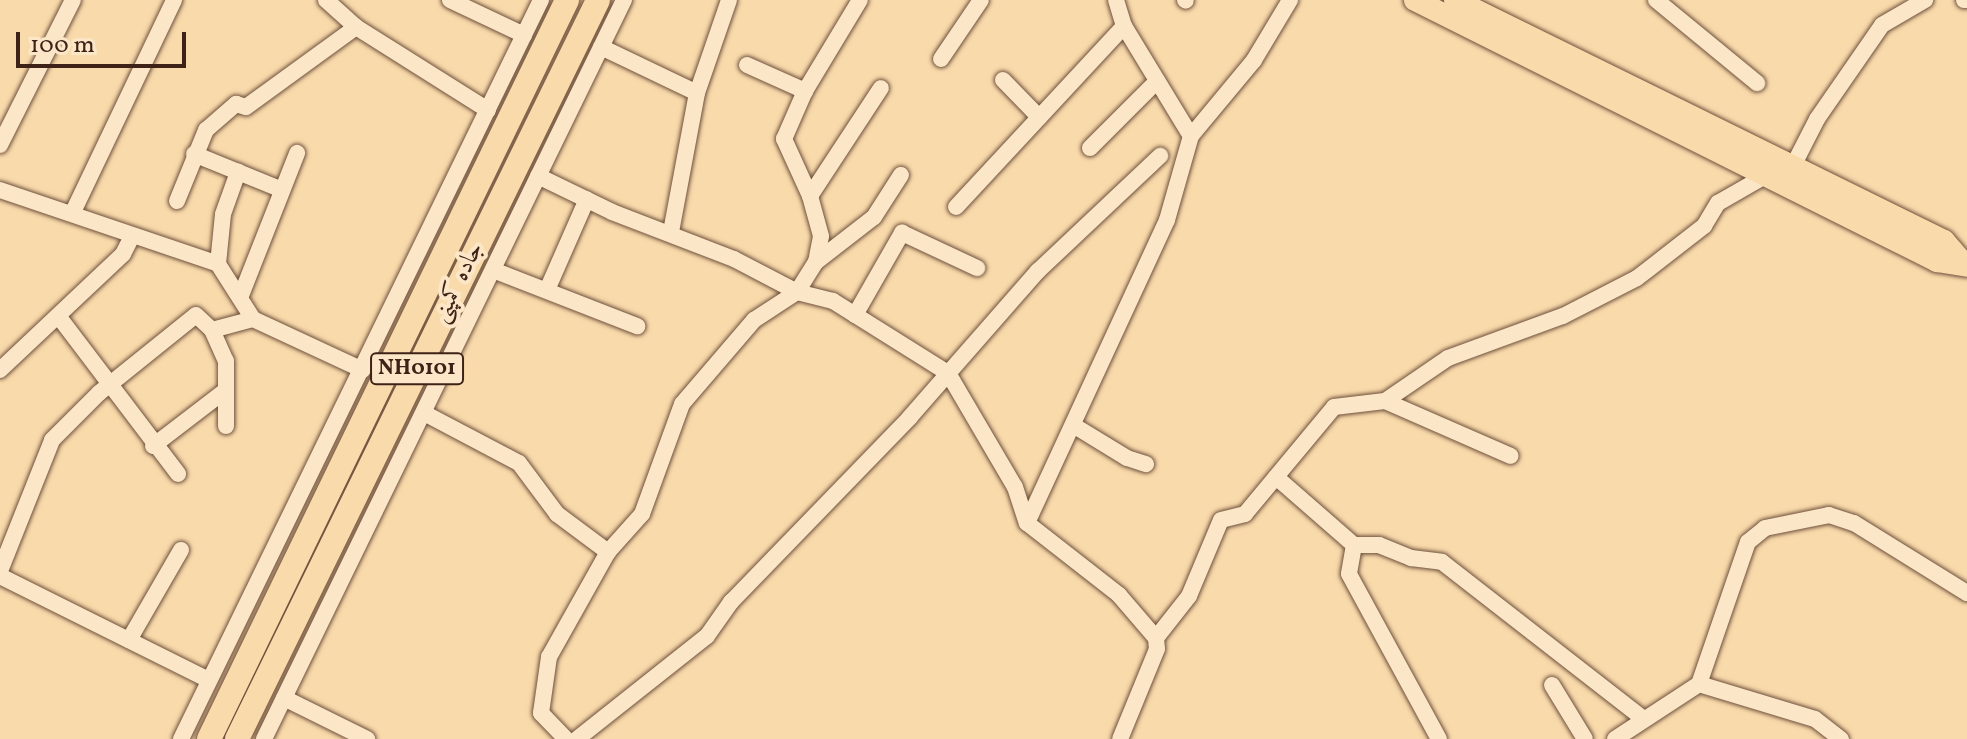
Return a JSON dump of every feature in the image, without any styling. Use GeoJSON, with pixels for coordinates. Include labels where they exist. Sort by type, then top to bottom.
{"type":"FeatureCollection","features":[{"type":"Feature","properties":{"kind":"highway","name":"جاده کمپنی"},"geometry":{"type":"LineString","coordinates":[[209,739],[567,0]]}},
{"type":"Feature","properties":{"kind":"highway","name":"جاده کمپنی"},"geometry":{"type":"LineString","coordinates":[[237,739],[598,0]]}},
{"type":"Feature","properties":{"kind":"main road"},"geometry":{"type":"LineString","coordinates":[[1415,0],[1937,261],[1966,265]]}},
{"type":"Feature","properties":{"kind":"main road"},"geometry":{"type":"LineString","coordinates":[[1455,0],[1944,241],[1966,265]]}},
{"type":"Feature","properties":{"kind":"street"},"geometry":{"type":"LineString","coordinates":[[0,145],[73,0]]}},
{"type":"Feature","properties":{"kind":"street"},"geometry":{"type":"LineString","coordinates":[[73,212],[174,0]]}},
{"type":"Feature","properties":{"kind":"street"},"geometry":{"type":"LineString","coordinates":[[326,0],[356,27],[488,110]]}},
{"type":"Feature","properties":{"kind":"street"},"geometry":{"type":"LineString","coordinates":[[450,0],[524,35]]}},
{"type":"Feature","properties":{"kind":"street"},"geometry":{"type":"LineString","coordinates":[[181,739],[363,370],[424,233],[541,0]]}},
{"type":"Feature","properties":{"kind":"street"},"geometry":{"type":"LineString","coordinates":[[269,738],[284,698],[624,0]]}},
{"type":"Feature","properties":{"kind":"street"},"geometry":{"type":"LineString","coordinates":[[671,232],[697,93],[729,0]]}},
{"type":"Feature","properties":{"kind":"street"},"geometry":{"type":"LineString","coordinates":[[816,262],[821,236],[810,196],[784,147],[805,91],[860,0]]}},
{"type":"Feature","properties":{"kind":"street"},"geometry":{"type":"LineString","coordinates":[[941,59],[981,0]]}},
{"type":"Feature","properties":{"kind":"street"},"geometry":{"type":"LineString","coordinates":[[1116,0],[1124,26],[1191,136]]}},
{"type":"Feature","properties":{"kind":"street"},"geometry":{"type":"LineString","coordinates":[[1027,523],[1167,220],[1191,136],[1270,38],[1290,0]]}},
{"type":"Feature","properties":{"kind":"street"},"geometry":{"type":"LineString","coordinates":[[1793,166],[1817,119],[1882,25],[1925,0]]}},
{"type":"Feature","properties":{"kind":"street"},"geometry":{"type":"LineString","coordinates":[[1668,4],[1757,83]]}},
{"type":"Feature","properties":{"kind":"street"},"geometry":{"type":"LineString","coordinates":[[956,207],[1124,26]]}},
{"type":"Feature","properties":{"kind":"street"},"geometry":{"type":"LineString","coordinates":[[177,201],[206,130],[236,104],[246,107],[356,27]]}},
{"type":"Feature","properties":{"kind":"street"},"geometry":{"type":"LineString","coordinates":[[601,47],[697,93]]}},
{"type":"Feature","properties":{"kind":"street"},"geometry":{"type":"LineString","coordinates":[[747,65],[805,91]]}},
{"type":"Feature","properties":{"kind":"street"},"geometry":{"type":"LineString","coordinates":[[1003,80],[1039,117]]}},
{"type":"Feature","properties":{"kind":"street"},"geometry":{"type":"LineString","coordinates":[[1090,148],[1157,81]]}},
{"type":"Feature","properties":{"kind":"street"},"geometry":{"type":"LineString","coordinates":[[810,196],[881,88]]}},
{"type":"Feature","properties":{"kind":"street"},"geometry":{"type":"LineString","coordinates":[[240,298],[297,153]]}},
{"type":"Feature","properties":{"kind":"street"},"geometry":{"type":"LineString","coordinates":[[194,154],[282,190]]}},
{"type":"Feature","properties":{"kind":"street"},"geometry":{"type":"LineString","coordinates":[[577,739],[707,636],[731,602],[948,373],[1038,271],[1160,156]]}},
{"type":"Feature","properties":{"kind":"street"},"geometry":{"type":"LineString","coordinates":[[238,172],[223,214],[218,264],[253,319],[363,370]]}},
{"type":"Feature","properties":{"kind":"street"},"geometry":{"type":"LineString","coordinates":[[566,739],[541,713],[549,657],[608,552],[642,514],[682,404],[754,320],[797,292],[816,262],[874,217],[901,175]]}},
{"type":"Feature","properties":{"kind":"street"},"geometry":{"type":"LineString","coordinates":[[538,176],[671,232],[797,292],[833,301],[948,373],[1015,487],[1027,523],[1119,595],[1156,638],[1157,649],[1120,739]]}},
{"type":"Feature","properties":{"kind":"street"},"geometry":{"type":"LineString","coordinates":[[1156,638],[1189,596],[1221,520],[1245,514],[1334,407],[1385,401],[1448,358],[1563,316],[1637,278],[1704,226],[1718,203],[1765,176]]}},
{"type":"Feature","properties":{"kind":"street"},"geometry":{"type":"LineString","coordinates":[[0,190],[73,212],[132,236],[218,264]]}},
{"type":"Feature","properties":{"kind":"street"},"geometry":{"type":"LineString","coordinates":[[547,290],[587,199]]}},
{"type":"Feature","properties":{"kind":"street"},"geometry":{"type":"LineString","coordinates":[[855,315],[902,233],[977,268]]}},
{"type":"Feature","properties":{"kind":"street"},"geometry":{"type":"LineString","coordinates":[[0,370],[123,254],[132,236]]}},
{"type":"Feature","properties":{"kind":"street"},"geometry":{"type":"LineString","coordinates":[[493,270],[637,326]]}},
{"type":"Feature","properties":{"kind":"street"},"geometry":{"type":"LineString","coordinates":[[209,680],[0,573],[52,440],[109,385],[186,319],[196,315],[212,330],[226,361],[226,426]]}},
{"type":"Feature","properties":{"kind":"street"},"geometry":{"type":"LineString","coordinates":[[59,317],[153,446],[178,474]]}},
{"type":"Feature","properties":{"kind":"street"},"geometry":{"type":"LineString","coordinates":[[212,330],[253,319]]}},
{"type":"Feature","properties":{"kind":"street"},"geometry":{"type":"LineString","coordinates":[[153,446],[226,390]]}},
{"type":"Feature","properties":{"kind":"street"},"geometry":{"type":"LineString","coordinates":[[1385,401],[1511,456]]}},
{"type":"Feature","properties":{"kind":"street"},"geometry":{"type":"LineString","coordinates":[[424,413],[519,463],[557,514],[608,552]]}},
{"type":"Feature","properties":{"kind":"street"},"geometry":{"type":"LineString","coordinates":[[1073,425],[1127,458],[1146,464]]}},
{"type":"Feature","properties":{"kind":"street"},"geometry":{"type":"LineString","coordinates":[[1276,477],[1354,545],[1379,545],[1411,558],[1442,562],[1644,719]]}},
{"type":"Feature","properties":{"kind":"street"},"geometry":{"type":"LineString","coordinates":[[1615,739],[1699,684],[1748,542],[1783,521],[1829,515],[1854,523],[1967,593]]}},
{"type":"Feature","properties":{"kind":"street"},"geometry":{"type":"LineString","coordinates":[[1354,545],[1349,574],[1439,739]]}},
{"type":"Feature","properties":{"kind":"street"},"geometry":{"type":"LineString","coordinates":[[129,640],[181,550]]}},
{"type":"Feature","properties":{"kind":"street"},"geometry":{"type":"LineString","coordinates":[[1699,684],[1815,719],[1841,739]]}},
{"type":"Feature","properties":{"kind":"street"},"geometry":{"type":"LineString","coordinates":[[1552,685],[1585,739]]}},
{"type":"Feature","properties":{"kind":"street"},"geometry":{"type":"LineString","coordinates":[[284,698],[367,739]]}}]}
